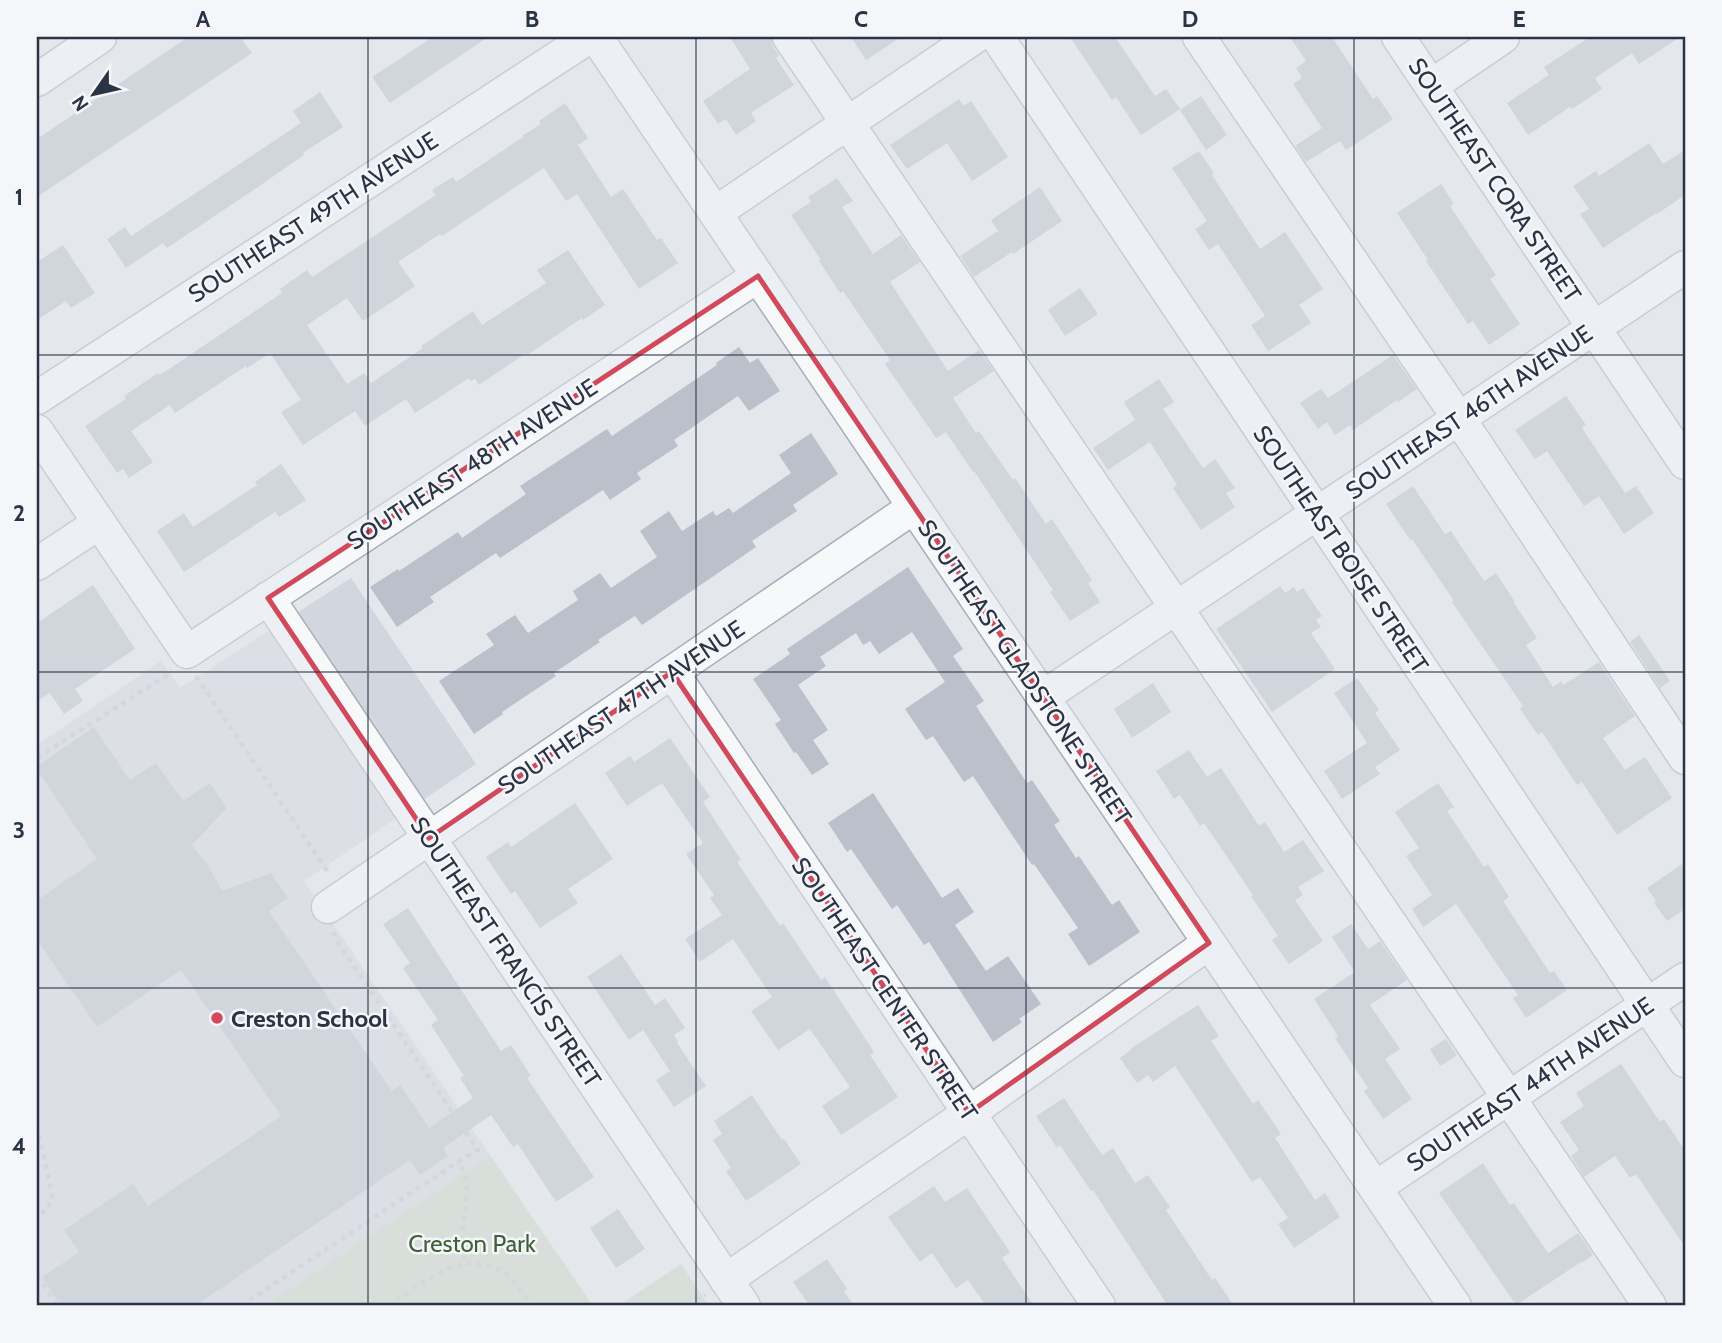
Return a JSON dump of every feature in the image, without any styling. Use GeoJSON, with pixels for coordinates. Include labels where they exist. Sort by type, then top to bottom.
{"type":"FeatureCollection","features":[{"type":"Feature","properties":{"kind":"street"},"geometry":{"type":"LineString","coordinates":[[37,80],[100,37]]}},
{"type":"Feature","properties":{"kind":"street","name":"SOUTHEAST 49TH AVENUE"},"geometry":{"type":"LineString","coordinates":[[37,398],[589,37]]}},
{"type":"Feature","properties":{"kind":"street","name":"SOUTHEAST GLADSTONE STREET"},"geometry":{"type":"LineString","coordinates":[[596,37],[1455,1306]]}},
{"type":"Feature","properties":{"kind":"street"},"geometry":{"type":"LineString","coordinates":[[789,37],[1650,1306]]}},
{"type":"Feature","properties":{"kind":"street"},"geometry":{"type":"LineString","coordinates":[[715,213],[975,37]]}},
{"type":"Feature","properties":{"kind":"street","name":"SOUTHEAST BOISE STREET"},"geometry":{"type":"LineString","coordinates":[[997,37],[1685,1061]]}},
{"type":"Feature","properties":{"kind":"street"},"geometry":{"type":"LineString","coordinates":[[1199,37],[1685,758]]}},
{"type":"Feature","properties":{"kind":"street","name":"SOUTHEAST CORA STREET"},"geometry":{"type":"LineString","coordinates":[[1398,37],[1685,463]]}},
{"type":"Feature","properties":{"kind":"street"},"geometry":{"type":"LineString","coordinates":[[1431,86],[1503,37]]}},
{"type":"Feature","properties":{"kind":"street","name":"SOUTHEAST 46TH AVENUE"},"geometry":{"type":"LineString","coordinates":[[1043,697],[1685,267]]}},
{"type":"Feature","properties":{"kind":"street","name":"SOUTHEAST 48TH AVENUE"},"geometry":{"type":"LineString","coordinates":[[187,652],[758,276]]}},
{"type":"Feature","properties":{"kind":"street"},"geometry":{"type":"LineString","coordinates":[[37,431],[187,652]]}},
{"type":"Feature","properties":{"kind":"street","name":"SOUTHEAST 47TH AVENUE"},"geometry":{"type":"LineString","coordinates":[[337,902],[914,507]]}},
{"type":"Feature","properties":{"kind":"street"},"geometry":{"type":"LineString","coordinates":[[37,564],[99,523]]}},
{"type":"Feature","properties":{"kind":"street","name":"SOUTHEAST FRANCIS STREET"},"geometry":{"type":"LineString","coordinates":[[268,598],[744,1306]]}},
{"type":"Feature","properties":{"kind":"street","name":"SOUTHEAST CENTER STREET"},"geometry":{"type":"LineString","coordinates":[[672,672],[1099,1306]]}},
{"type":"Feature","properties":{"kind":"street"},"geometry":{"type":"LineString","coordinates":[[726,1280],[1209,943]]}},
{"type":"Feature","properties":{"kind":"street","name":"SOUTHEAST 44TH AVENUE"},"geometry":{"type":"LineString","coordinates":[[1375,1188],[1685,979]]}},
{"type":"Feature","properties":{"kind":"path"},"geometry":{"type":"LineString","coordinates":[[37,758],[167,675],[187,652],[195,675],[337,902],[335,938],[478,1150],[241,1306]]}},
{"type":"Feature","properties":{"kind":"path"},"geometry":{"type":"LineString","coordinates":[[37,1125],[53,1200],[37,1220]]}},
{"type":"Feature","properties":{"kind":"path"},"geometry":{"type":"LineString","coordinates":[[459,1161],[466,1177],[467,1192],[461,1245],[465,1263]]}},
{"type":"Feature","properties":{"kind":"path"},"geometry":{"type":"LineString","coordinates":[[388,1306],[442,1272],[465,1263],[496,1268],[513,1280],[532,1306]]}},
{"type":"Feature","properties":{"kind":"path"},"geometry":{"type":"LineString","coordinates":[[37,1276],[58,1306]]}},
{"type":"Feature","properties":{"kind":"highlighted area"},"geometry":{"type":"Polygon","coordinates":[[[758,276],[1209,943],[969,1113],[672,672],[429,838],[268,598],[758,276]]]}},
{"type":"Feature","properties":{"kind":"shaded area","name":"Creston School"},"geometry":{"type":"Polygon","coordinates":[[[351,578],[476,764],[304,881],[490,1155],[263,1306],[37,1306],[37,745],[161,661],[180,688],[351,578]]]}},
{"type":"Feature","properties":{"kind":"green space","name":"Creston Park"},"geometry":{"type":"Polygon","coordinates":[[[490,1155],[593,1306],[263,1306],[490,1155]]]}},
{"type":"Feature","properties":{"kind":"green space"},"geometry":{"type":"Polygon","coordinates":[[[681,1264],[709,1306],[618,1306],[681,1264]]]}},
{"type":"Feature","properties":{"kind":"building"},"geometry":{"type":"Polygon","coordinates":[[[188,37],[240,37],[252,53],[37,197],[37,139],[188,37]]]}},
{"type":"Feature","properties":{"kind":"building"},"geometry":{"type":"Polygon","coordinates":[[[433,37],[488,37],[390,103],[372,77],[433,37]]]}},
{"type":"Feature","properties":{"kind":"building"},"geometry":{"type":"Polygon","coordinates":[[[730,37],[771,37],[773,47],[779,55],[776,58],[794,85],[751,113],[756,121],[736,135],[726,119],[718,124],[703,101],[750,69],[730,37]]]}},
{"type":"Feature","properties":{"kind":"building"},"geometry":{"type":"Polygon","coordinates":[[[851,37],[901,37],[866,60],[851,37]]]}},
{"type":"Feature","properties":{"kind":"building"},"geometry":{"type":"Polygon","coordinates":[[[1070,37],[1115,37],[1155,96],[1166,89],[1180,109],[1141,135],[1116,97],[1112,100],[1070,37]]]}},
{"type":"Feature","properties":{"kind":"building"},"geometry":{"type":"Polygon","coordinates":[[[1290,37],[1332,37],[1373,99],[1377,96],[1393,119],[1346,150],[1340,141],[1306,162],[1295,146],[1322,128],[1293,84],[1302,78],[1296,68],[1306,61],[1290,37]]]}},
{"type":"Feature","properties":{"kind":"building"},"geometry":{"type":"Polygon","coordinates":[[[1590,37],[1680,37],[1639,64],[1632,53],[1595,78],[1602,89],[1528,135],[1507,103],[1549,75],[1544,67],[1590,37]]]}},
{"type":"Feature","properties":{"kind":"building"},"geometry":{"type":"Polygon","coordinates":[[[320,92],[343,127],[167,248],[163,243],[126,268],[107,239],[125,227],[131,236],[301,123],[293,111],[320,92]]]}},
{"type":"Feature","properties":{"kind":"building"},"geometry":{"type":"Polygon","coordinates":[[[1201,96],[1227,135],[1206,150],[1180,110],[1201,96]]]}},
{"type":"Feature","properties":{"kind":"building"},"geometry":{"type":"Polygon","coordinates":[[[959,99],[964,106],[971,101],[1008,157],[972,181],[947,143],[907,169],[890,145],[959,99]]]}},
{"type":"Feature","properties":{"kind":"building"},"geometry":{"type":"Polygon","coordinates":[[[565,103],[588,138],[578,145],[611,197],[623,189],[657,240],[661,238],[678,263],[639,289],[577,194],[566,201],[544,168],[398,262],[415,286],[392,302],[363,321],[347,298],[307,325],[347,384],[364,373],[371,383],[473,311],[482,325],[546,283],[537,270],[568,250],[605,305],[479,385],[475,379],[471,381],[469,378],[415,413],[406,399],[365,426],[355,411],[303,445],[281,412],[301,400],[270,353],[175,413],[170,405],[131,431],[153,462],[129,478],[123,469],[117,473],[85,426],[126,399],[124,396],[158,373],[160,375],[282,293],[280,289],[307,270],[312,277],[436,195],[432,190],[453,177],[456,182],[523,137],[541,124],[539,121],[565,103]]]}},
{"type":"Feature","properties":{"kind":"building"},"geometry":{"type":"Polygon","coordinates":[[[1649,143],[1663,164],[1685,150],[1685,195],[1603,248],[1580,214],[1589,209],[1573,186],[1596,171],[1599,176],[1649,143]]]}},
{"type":"Feature","properties":{"kind":"building"},"geometry":{"type":"Polygon","coordinates":[[[1199,151],[1260,249],[1285,232],[1323,289],[1299,305],[1311,323],[1268,351],[1251,325],[1265,316],[1218,244],[1209,250],[1195,229],[1207,221],[1172,168],[1199,151]]]}},
{"type":"Feature","properties":{"kind":"building"},"geometry":{"type":"Polygon","coordinates":[[[837,178],[853,201],[842,207],[873,254],[901,235],[920,262],[890,282],[948,371],[979,350],[994,371],[953,398],[976,433],[979,431],[1013,480],[1015,478],[1046,524],[1052,519],[1092,580],[1088,583],[1100,602],[1070,621],[1050,592],[1053,590],[946,432],[936,438],[885,364],[890,360],[843,291],[840,293],[791,215],[811,202],[808,197],[837,178]]]}},
{"type":"Feature","properties":{"kind":"building"},"geometry":{"type":"Polygon","coordinates":[[[1441,184],[1454,204],[1450,206],[1496,275],[1490,279],[1520,324],[1489,345],[1473,321],[1468,324],[1397,213],[1441,184]]]}},
{"type":"Feature","properties":{"kind":"building"},"geometry":{"type":"Polygon","coordinates":[[[1040,187],[1062,221],[974,277],[960,256],[998,231],[991,220],[1040,187]]]}},
{"type":"Feature","properties":{"kind":"building"},"geometry":{"type":"Polygon","coordinates":[[[63,245],[95,293],[71,308],[66,301],[37,320],[37,262],[63,245]]]}},
{"type":"Feature","properties":{"kind":"building"},"geometry":{"type":"Polygon","coordinates":[[[1080,288],[1098,314],[1065,336],[1048,310],[1080,288]]]}},
{"type":"Feature","properties":{"kind":"building"},"geometry":{"type":"Polygon","coordinates":[[[739,347],[750,363],[758,358],[780,391],[749,411],[738,396],[674,440],[678,446],[637,473],[641,479],[610,500],[603,490],[500,558],[496,553],[430,597],[434,602],[397,627],[370,587],[458,532],[462,538],[526,494],[520,486],[607,429],[612,436],[717,365],[716,363],[739,347]]]}},
{"type":"Feature","properties":{"kind":"building"},"geometry":{"type":"Polygon","coordinates":[[[1393,355],[1417,389],[1353,430],[1350,425],[1335,435],[1327,422],[1318,429],[1300,403],[1321,389],[1328,398],[1393,355]]]}},
{"type":"Feature","properties":{"kind":"building"},"geometry":{"type":"Polygon","coordinates":[[[1159,379],[1174,402],[1163,409],[1203,468],[1215,459],[1235,488],[1226,493],[1235,507],[1201,530],[1173,488],[1177,485],[1150,442],[1108,470],[1093,448],[1135,420],[1124,402],[1159,379]]]}},
{"type":"Feature","properties":{"kind":"building"},"geometry":{"type":"Polygon","coordinates":[[[1566,396],[1586,425],[1582,428],[1625,493],[1636,486],[1654,513],[1624,534],[1599,496],[1584,506],[1547,451],[1535,459],[1515,430],[1566,396]]]}},
{"type":"Feature","properties":{"kind":"building"},"geometry":{"type":"Polygon","coordinates":[[[811,433],[838,474],[793,505],[797,511],[752,541],[756,547],[642,625],[635,616],[598,640],[600,642],[554,673],[556,676],[474,734],[439,681],[494,645],[486,634],[515,615],[528,633],[578,600],[573,591],[600,573],[611,588],[657,557],[640,531],[669,511],[682,531],[713,511],[716,516],[729,508],[733,513],[791,473],[779,455],[811,433]]]}},
{"type":"Feature","properties":{"kind":"building"},"geometry":{"type":"Polygon","coordinates":[[[281,464],[306,500],[279,517],[275,512],[184,572],[157,531],[184,513],[193,527],[257,485],[255,482],[281,464]]]}},
{"type":"Feature","properties":{"kind":"building"},"geometry":{"type":"Polygon","coordinates":[[[1413,486],[1445,534],[1451,531],[1484,581],[1496,573],[1537,638],[1526,645],[1553,687],[1561,681],[1563,685],[1599,662],[1635,716],[1603,738],[1625,770],[1645,757],[1672,798],[1617,835],[1582,782],[1577,785],[1542,732],[1538,735],[1520,709],[1523,706],[1452,602],[1454,601],[1386,504],[1413,486]]]}},
{"type":"Feature","properties":{"kind":"building"},"geometry":{"type":"Polygon","coordinates":[[[908,567],[963,649],[953,656],[984,701],[976,706],[1027,783],[1032,780],[1060,821],[1054,825],[1076,858],[1079,856],[1112,905],[1119,900],[1140,932],[1089,966],[1068,934],[1078,928],[973,776],[964,782],[933,736],[926,740],[905,709],[945,682],[912,632],[879,654],[870,641],[863,645],[856,633],[820,657],[826,666],[798,685],[828,730],[813,740],[829,764],[812,775],[775,724],[781,720],[753,679],[790,654],[787,649],[908,567]]]}},
{"type":"Feature","properties":{"kind":"building"},"geometry":{"type":"Polygon","coordinates":[[[93,585],[135,649],[75,689],[83,701],[64,714],[50,693],[37,701],[37,623],[93,585]]]}},
{"type":"Feature","properties":{"kind":"building"},"geometry":{"type":"Polygon","coordinates":[[[1280,586],[1285,593],[1294,587],[1297,592],[1303,588],[1322,616],[1316,620],[1321,627],[1311,633],[1335,669],[1272,712],[1216,629],[1280,586]]]}},
{"type":"Feature","properties":{"kind":"building"},"geometry":{"type":"Polygon","coordinates":[[[1639,635],[1670,681],[1660,688],[1630,642],[1639,635]]]}},
{"type":"Feature","properties":{"kind":"building"},"geometry":{"type":"Polygon","coordinates":[[[1357,678],[1379,710],[1375,713],[1400,750],[1375,767],[1380,774],[1342,799],[1324,771],[1367,743],[1334,693],[1357,678]]]}},
{"type":"Feature","properties":{"kind":"building"},"geometry":{"type":"Polygon","coordinates":[[[1153,683],[1171,712],[1132,738],[1114,709],[1153,683]]]}},
{"type":"Feature","properties":{"kind":"building"},"geometry":{"type":"Polygon","coordinates":[[[94,727],[130,780],[156,763],[183,801],[210,783],[227,808],[192,845],[209,867],[222,891],[271,873],[288,898],[269,911],[392,1091],[400,1085],[429,1128],[473,1098],[460,1078],[464,1076],[431,1025],[438,1020],[403,968],[410,963],[383,924],[408,908],[501,1051],[511,1045],[531,1076],[527,1078],[594,1177],[556,1202],[518,1144],[513,1147],[491,1115],[443,1148],[448,1156],[420,1175],[410,1160],[195,1306],[61,1306],[42,1277],[79,1252],[64,1230],[133,1184],[148,1206],[281,1116],[181,970],[97,1027],[37,940],[37,900],[97,859],[37,770],[37,766],[94,727]]]}},
{"type":"Feature","properties":{"kind":"building"},"geometry":{"type":"Polygon","coordinates":[[[670,738],[710,797],[703,802],[741,860],[737,862],[821,980],[825,977],[874,1052],[870,1055],[898,1097],[841,1135],[822,1106],[850,1087],[810,1029],[778,1050],[751,1011],[772,997],[733,939],[700,962],[685,939],[722,915],[710,898],[714,895],[686,854],[703,843],[662,783],[627,806],[605,773],[630,756],[634,762],[670,738]]]}},
{"type":"Feature","properties":{"kind":"building"},"geometry":{"type":"Polygon","coordinates":[[[1189,750],[1207,777],[1221,768],[1259,826],[1265,822],[1284,852],[1303,840],[1324,871],[1298,887],[1303,895],[1295,900],[1323,941],[1289,964],[1272,940],[1278,936],[1204,823],[1200,826],[1180,795],[1174,799],[1156,771],[1189,750]]]}},
{"type":"Feature","properties":{"kind":"building"},"geometry":{"type":"Polygon","coordinates":[[[1438,783],[1454,807],[1447,811],[1484,867],[1488,864],[1509,897],[1503,901],[1550,973],[1554,971],[1567,990],[1526,1018],[1513,998],[1518,995],[1456,904],[1423,927],[1412,909],[1432,895],[1406,856],[1419,848],[1395,812],[1438,783]]]}},
{"type":"Feature","properties":{"kind":"building"},"geometry":{"type":"Polygon","coordinates":[[[873,793],[942,898],[958,888],[974,912],[955,925],[986,971],[1008,956],[1041,1004],[1019,1019],[1022,1022],[993,1042],[929,942],[924,945],[897,905],[892,909],[851,849],[847,852],[828,823],[873,793]]]}},
{"type":"Feature","properties":{"kind":"building"},"geometry":{"type":"Polygon","coordinates":[[[575,803],[613,859],[568,889],[578,903],[540,928],[515,891],[511,894],[486,857],[508,842],[511,847],[575,803]]]}},
{"type":"Feature","properties":{"kind":"building"},"geometry":{"type":"Polygon","coordinates":[[[1685,862],[1685,909],[1667,921],[1647,888],[1685,862]]]}},
{"type":"Feature","properties":{"kind":"building"},"geometry":{"type":"Polygon","coordinates":[[[1351,924],[1368,949],[1380,941],[1407,980],[1370,1005],[1400,1049],[1385,1059],[1412,1099],[1383,1119],[1364,1091],[1368,1088],[1335,1038],[1338,1036],[1314,999],[1355,972],[1332,937],[1351,924]]]}},
{"type":"Feature","properties":{"kind":"building"},"geometry":{"type":"Polygon","coordinates":[[[621,954],[655,1005],[665,998],[685,1028],[674,1035],[706,1086],[674,1107],[656,1080],[670,1071],[643,1030],[629,1040],[587,977],[621,954]]]}},
{"type":"Feature","properties":{"kind":"building"},"geometry":{"type":"Polygon","coordinates":[[[1198,1005],[1219,1036],[1211,1041],[1253,1104],[1258,1100],[1281,1134],[1275,1138],[1315,1200],[1325,1193],[1340,1217],[1294,1248],[1278,1224],[1288,1218],[1260,1177],[1252,1182],[1175,1066],[1153,1082],[1148,1075],[1137,1083],[1120,1058],[1198,1005]]]}},
{"type":"Feature","properties":{"kind":"building"},"geometry":{"type":"Polygon","coordinates":[[[1446,1039],[1457,1055],[1440,1066],[1430,1049],[1446,1039]]]}},
{"type":"Feature","properties":{"kind":"building"},"geometry":{"type":"Polygon","coordinates":[[[1621,1064],[1660,1122],[1664,1119],[1685,1151],[1685,1247],[1636,1174],[1630,1178],[1615,1156],[1584,1177],[1571,1156],[1579,1150],[1560,1122],[1584,1106],[1576,1093],[1621,1064]]]}},
{"type":"Feature","properties":{"kind":"building"},"geometry":{"type":"Polygon","coordinates":[[[752,1095],[801,1164],[746,1201],[726,1171],[731,1168],[713,1140],[722,1134],[714,1121],[752,1095]]]}},
{"type":"Feature","properties":{"kind":"building"},"geometry":{"type":"Polygon","coordinates":[[[1064,1098],[1102,1155],[1113,1148],[1135,1183],[1148,1175],[1170,1207],[1166,1210],[1212,1280],[1215,1278],[1234,1306],[1168,1306],[1093,1190],[1091,1191],[1060,1145],[1057,1148],[1036,1116],[1064,1098]]]}},
{"type":"Feature","properties":{"kind":"building"},"geometry":{"type":"Polygon","coordinates":[[[1483,1163],[1510,1205],[1514,1203],[1548,1253],[1578,1233],[1593,1255],[1516,1305],[1439,1193],[1483,1163]]]}},
{"type":"Feature","properties":{"kind":"building"},"geometry":{"type":"Polygon","coordinates":[[[934,1186],[945,1202],[967,1188],[1010,1252],[1002,1258],[1034,1306],[986,1306],[968,1280],[956,1288],[932,1253],[920,1262],[888,1217],[934,1186]]]}},
{"type":"Feature","properties":{"kind":"building"},"geometry":{"type":"Polygon","coordinates":[[[618,1209],[645,1249],[616,1268],[590,1228],[618,1209]]]}},
{"type":"Feature","properties":{"kind":"building"},"geometry":{"type":"Polygon","coordinates":[[[827,1259],[847,1289],[844,1291],[854,1306],[810,1306],[793,1282],[827,1259]]]}},
{"type":"Feature","properties":{"kind":"place","name":"Creston School"},"geometry":{"type":"Point","coordinates":[217,1018]}}]}
